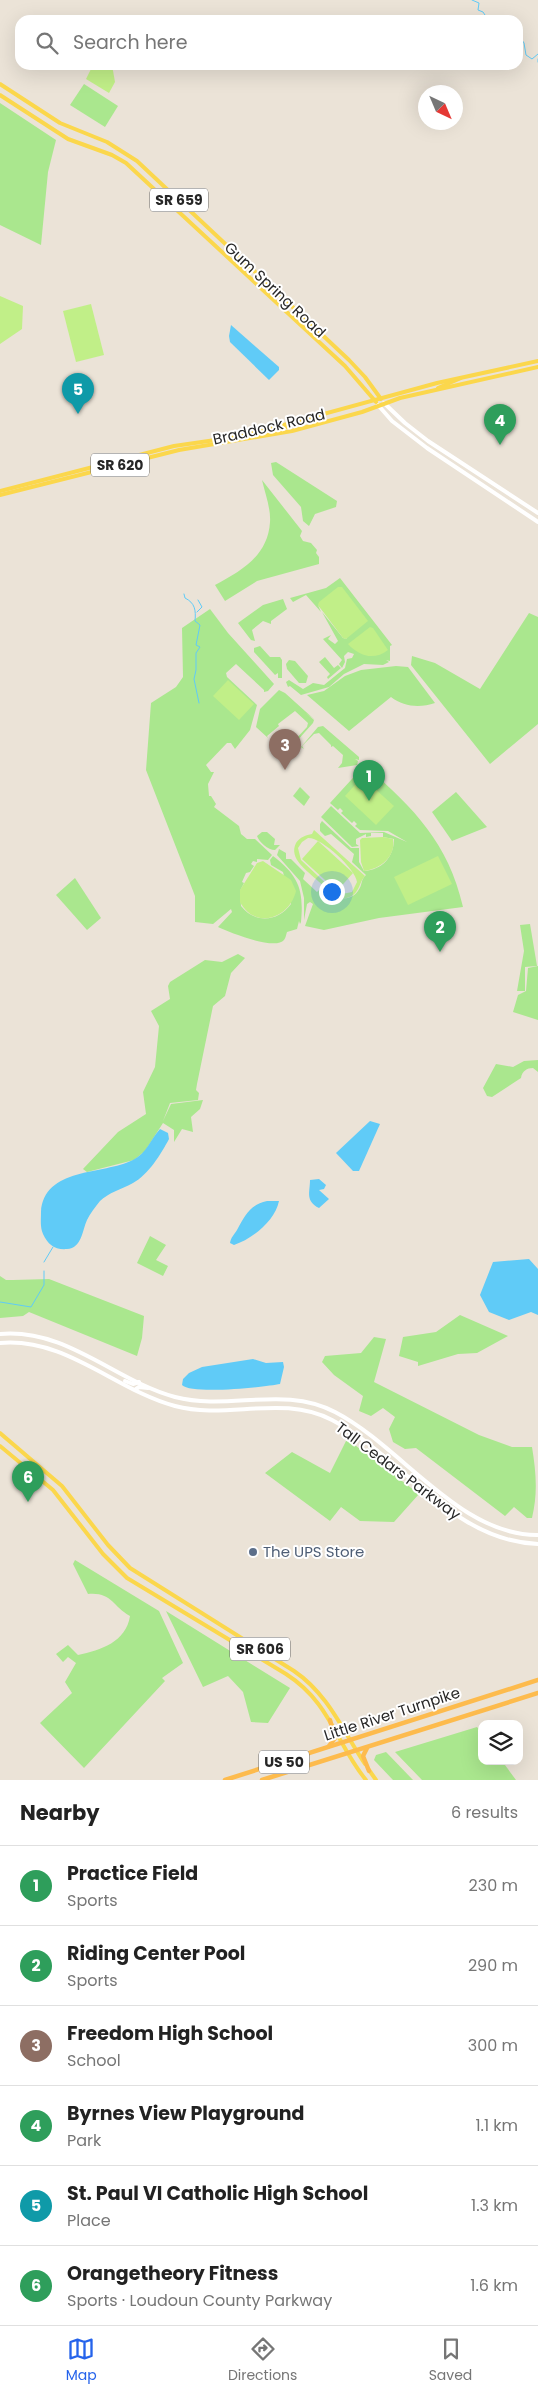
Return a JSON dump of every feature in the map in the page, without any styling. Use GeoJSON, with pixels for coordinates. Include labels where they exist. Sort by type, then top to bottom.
{"type":"FeatureCollection","features":[{"type":"Feature","properties":{"kind":"highway","name":"Little River Turnpike"},"geometry":{"type":"LineString","coordinates":[[225,1780],[538,1680]]}},
{"type":"Feature","properties":{"kind":"highway","name":"Little River Turnpike"},"geometry":{"type":"LineString","coordinates":[[262,1780],[538,1693]]}},
{"type":"Feature","properties":{"kind":"highway"},"geometry":{"type":"LineString","coordinates":[[319,1750],[335,1740],[330,1720]]}},
{"type":"Feature","properties":{"kind":"highway"},"geometry":{"type":"LineString","coordinates":[[370,1771],[362,1754],[366,1749],[375,1744]]}},
{"type":"Feature","properties":{"kind":"main road","name":"Gum Spring Road"},"geometry":{"type":"LineString","coordinates":[[0,84],[60,123],[107,142],[137,161],[349,360],[365,377],[384,403],[405,424],[538,513]]}},
{"type":"Feature","properties":{"kind":"main road","name":"Gum Spring Road"},"geometry":{"type":"LineString","coordinates":[[0,95],[68,139],[112,155],[126,163],[345,366],[392,422],[420,443],[538,522]]}},
{"type":"Feature","properties":{"kind":"main road","name":"Braddock Road"},"geometry":{"type":"LineString","coordinates":[[0,490],[174,446],[238,437],[461,377],[538,361]]}},
{"type":"Feature","properties":{"kind":"main road"},"geometry":{"type":"LineString","coordinates":[[489,378],[492,374],[510,370],[514,365]]}},
{"type":"Feature","properties":{"kind":"main road","name":"Braddock Road"},"geometry":{"type":"LineString","coordinates":[[0,496],[179,450],[292,431],[384,403],[538,367]]}},
{"type":"Feature","properties":{"kind":"main road"},"geometry":{"type":"LineString","coordinates":[[437,390],[442,386],[460,380],[461,377]]}},
{"type":"Feature","properties":{"kind":"main road"},"geometry":{"type":"LineString","coordinates":[[257,438],[292,426],[298,422]]}},
{"type":"Feature","properties":{"kind":"main road","name":"Tall Cedars Parkway"},"geometry":{"type":"LineString","coordinates":[[0,1334],[26,1334],[56,1341],[162,1392],[200,1401],[282,1398],[304,1401],[320,1406],[355,1424],[473,1516],[501,1530],[538,1535]]}},
{"type":"Feature","properties":{"kind":"main road","name":"Tall Cedars Parkway"},"geometry":{"type":"LineString","coordinates":[[0,1343],[23,1343],[45,1347],[169,1404],[194,1410],[284,1407],[324,1416],[358,1436],[470,1525],[503,1540],[538,1544]]}},
{"type":"Feature","properties":{"kind":"main road"},"geometry":{"type":"LineString","coordinates":[[116,1379],[130,1384],[140,1382]]}},
{"type":"Feature","properties":{"kind":"main road"},"geometry":{"type":"LineString","coordinates":[[136,1389],[144,1387],[157,1393],[162,1392]]}},
{"type":"Feature","properties":{"kind":"main road"},"geometry":{"type":"LineString","coordinates":[[0,1433],[3,1444],[1,1447]]}},
{"type":"Feature","properties":{"kind":"main road","name":"SR 606"},"geometry":{"type":"LineString","coordinates":[[0,1433],[62,1486],[108,1545],[130,1568],[310,1683],[330,1707],[376,1780]]}},
{"type":"Feature","properties":{"kind":"main road","name":"SR 606"},"geometry":{"type":"LineString","coordinates":[[1,1447],[52,1490],[103,1554],[123,1574],[297,1682],[316,1700],[366,1780]]}},
{"type":"Feature","properties":{"kind":"green space"},"geometry":{"type":"Polygon","coordinates":[[[90,70],[113,70],[115,82],[109,93],[86,79],[90,70]]]}},
{"type":"Feature","properties":{"kind":"green space"},"geometry":{"type":"Polygon","coordinates":[[[84,84],[118,106],[105,127],[70,105],[84,84]]]}},
{"type":"Feature","properties":{"kind":"green space"},"geometry":{"type":"Polygon","coordinates":[[[0,103],[56,140],[48,172],[41,245],[0,225],[0,103]]]}},
{"type":"Feature","properties":{"kind":"green space"},"geometry":{"type":"Polygon","coordinates":[[[0,296],[23,306],[22,329],[0,344],[0,296]]]}},
{"type":"Feature","properties":{"kind":"green space"},"geometry":{"type":"Polygon","coordinates":[[[91,304],[104,355],[76,362],[63,311],[91,304]]]}},
{"type":"Feature","properties":{"kind":"green space"},"geometry":{"type":"Polygon","coordinates":[[[276,462],[337,501],[336,507],[315,514],[309,526],[303,521],[301,507],[273,475],[271,463],[276,462]]]}},
{"type":"Feature","properties":{"kind":"green space"},"geometry":{"type":"Polygon","coordinates":[[[262,480],[302,531],[300,536],[303,541],[311,543],[317,550],[319,564],[257,581],[225,601],[215,585],[252,561],[259,553],[268,534],[270,512],[262,480]]]}},
{"type":"Feature","properties":{"kind":"green space"},"geometry":{"type":"Polygon","coordinates":[[[340,578],[392,645],[390,646],[390,661],[386,660],[389,662],[383,665],[364,664],[344,674],[329,687],[301,695],[290,686],[288,687],[286,682],[289,680],[303,689],[313,683],[324,685],[345,668],[347,659],[352,658],[354,654],[348,652],[344,656],[345,662],[342,668],[339,664],[342,660],[323,639],[331,635],[328,639],[335,644],[338,641],[322,612],[343,638],[347,639],[318,605],[321,612],[306,595],[293,602],[290,598],[326,588],[340,578]]]}},
{"type":"Feature","properties":{"kind":"green space"},"geometry":{"type":"Polygon","coordinates":[[[338,587],[342,587],[368,621],[346,639],[343,638],[318,605],[319,602],[338,587]]]}},
{"type":"Feature","properties":{"kind":"green space"},"geometry":{"type":"Polygon","coordinates":[[[283,599],[287,609],[271,621],[271,624],[263,621],[252,630],[255,641],[251,640],[238,623],[263,605],[283,599]]]}},
{"type":"Feature","properties":{"kind":"green space"},"geometry":{"type":"Polygon","coordinates":[[[210,609],[228,633],[274,684],[268,691],[264,692],[236,664],[226,673],[227,677],[257,705],[250,730],[235,749],[231,743],[227,743],[206,765],[211,772],[214,772],[208,784],[209,796],[211,796],[216,804],[214,807],[239,826],[241,834],[247,839],[255,839],[272,855],[268,860],[257,859],[257,862],[253,861],[251,864],[254,866],[250,872],[246,873],[242,882],[244,883],[240,891],[241,906],[253,916],[266,919],[280,914],[291,904],[283,872],[271,865],[270,860],[273,856],[289,870],[298,884],[302,901],[301,922],[300,924],[299,921],[297,929],[287,932],[284,940],[279,943],[252,940],[218,927],[232,912],[231,909],[213,924],[195,922],[195,896],[146,770],[151,703],[176,687],[183,677],[182,628],[210,609]]]}},
{"type":"Feature","properties":{"kind":"green space"},"geometry":{"type":"Polygon","coordinates":[[[529,613],[538,617],[538,724],[490,764],[411,665],[412,656],[435,663],[480,689],[529,613]]]}},
{"type":"Feature","properties":{"kind":"green space"},"geometry":{"type":"Polygon","coordinates":[[[370,627],[373,628],[388,650],[377,655],[367,656],[357,652],[348,644],[370,627]]]}},
{"type":"Feature","properties":{"kind":"green space"},"geometry":{"type":"Polygon","coordinates":[[[260,646],[270,657],[280,657],[282,660],[282,678],[278,678],[278,673],[275,675],[254,652],[254,648],[260,646]]]}},
{"type":"Feature","properties":{"kind":"green space"},"geometry":{"type":"Polygon","coordinates":[[[325,657],[334,668],[338,665],[341,668],[328,679],[327,677],[330,674],[319,662],[325,657]]]}},
{"type":"Feature","properties":{"kind":"green space"},"geometry":{"type":"Polygon","coordinates":[[[289,660],[295,661],[308,676],[306,683],[299,683],[287,669],[286,664],[289,660]]]}},
{"type":"Feature","properties":{"kind":"green space"},"geometry":{"type":"Polygon","coordinates":[[[396,666],[408,667],[435,703],[424,706],[412,706],[401,703],[391,697],[349,731],[307,695],[324,691],[345,676],[361,670],[396,666]]]}},
{"type":"Feature","properties":{"kind":"green space"},"geometry":{"type":"Polygon","coordinates":[[[228,680],[254,704],[239,720],[213,696],[228,680]]]}},
{"type":"Feature","properties":{"kind":"green space"},"geometry":{"type":"Polygon","coordinates":[[[279,690],[285,693],[315,720],[306,713],[314,720],[313,723],[296,742],[293,739],[295,740],[307,727],[308,723],[295,711],[278,724],[279,726],[267,736],[268,738],[256,727],[260,709],[279,690]]]}},
{"type":"Feature","properties":{"kind":"green space"},"geometry":{"type":"Polygon","coordinates":[[[323,726],[359,757],[359,760],[355,759],[358,761],[357,765],[338,768],[342,763],[343,755],[333,746],[331,747],[319,733],[314,734],[302,746],[304,749],[301,747],[318,727],[323,726]]]}},
{"type":"Feature","properties":{"kind":"green space"},"geometry":{"type":"Polygon","coordinates":[[[367,767],[400,797],[427,828],[448,864],[463,907],[379,918],[324,930],[305,926],[313,904],[310,902],[307,904],[304,920],[304,898],[300,881],[277,855],[279,849],[286,853],[286,859],[291,859],[305,873],[303,879],[317,892],[320,889],[324,893],[326,891],[333,896],[342,898],[355,895],[366,875],[352,862],[354,854],[331,834],[325,836],[320,831],[322,821],[351,848],[359,848],[359,862],[364,871],[381,865],[392,851],[394,839],[383,837],[383,833],[371,833],[371,836],[366,837],[366,834],[356,839],[356,844],[359,846],[352,847],[321,817],[331,806],[360,833],[384,832],[407,842],[388,831],[360,830],[355,826],[357,824],[354,821],[352,823],[341,813],[343,811],[340,808],[338,810],[330,803],[362,768],[367,767]]]}},
{"type":"Feature","properties":{"kind":"green space"},"geometry":{"type":"Polygon","coordinates":[[[362,777],[394,806],[376,825],[345,796],[362,777]]]}},
{"type":"Feature","properties":{"kind":"green space"},"geometry":{"type":"Polygon","coordinates":[[[300,787],[310,797],[304,806],[293,796],[300,787]]]}},
{"type":"Feature","properties":{"kind":"green space"},"geometry":{"type":"Polygon","coordinates":[[[456,792],[487,827],[452,841],[432,812],[456,792]]]}},
{"type":"Feature","properties":{"kind":"green space"},"geometry":{"type":"Polygon","coordinates":[[[314,830],[365,876],[358,890],[350,897],[336,897],[300,864],[294,849],[296,843],[299,839],[312,834],[314,830]],[[308,838],[298,848],[301,860],[334,891],[342,894],[352,892],[357,882],[351,870],[329,848],[314,839],[308,838]]]}},
{"type":"Feature","properties":{"kind":"green space"},"geometry":{"type":"Polygon","coordinates":[[[262,832],[267,832],[275,839],[274,845],[280,845],[275,850],[267,847],[260,841],[257,836],[262,832]]]}},
{"type":"Feature","properties":{"kind":"green space"},"geometry":{"type":"Polygon","coordinates":[[[383,837],[393,839],[392,851],[389,857],[376,868],[364,871],[361,862],[360,840],[362,838],[383,837]]]}},
{"type":"Feature","properties":{"kind":"green space"},"geometry":{"type":"Polygon","coordinates":[[[318,841],[353,873],[337,891],[302,859],[318,841]]]}},
{"type":"Feature","properties":{"kind":"green space"},"geometry":{"type":"Polygon","coordinates":[[[438,856],[452,884],[408,905],[394,877],[438,856]]]}},
{"type":"Feature","properties":{"kind":"green space"},"geometry":{"type":"Polygon","coordinates":[[[263,861],[291,880],[296,891],[292,901],[286,908],[271,918],[254,916],[246,911],[240,902],[240,890],[257,863],[263,861]]]}},
{"type":"Feature","properties":{"kind":"green space"},"geometry":{"type":"Polygon","coordinates":[[[75,878],[101,918],[87,930],[56,895],[75,878]]]}},
{"type":"Feature","properties":{"kind":"green space"},"geometry":{"type":"Polygon","coordinates":[[[530,924],[537,966],[525,967],[525,991],[517,991],[524,951],[520,925],[530,924]]]}},
{"type":"Feature","properties":{"kind":"green space"},"geometry":{"type":"Polygon","coordinates":[[[238,954],[245,958],[231,973],[225,996],[213,1006],[196,1090],[199,1093],[198,1100],[170,1103],[163,1121],[171,1104],[203,1100],[200,1109],[191,1117],[193,1132],[182,1129],[174,1142],[174,1130],[163,1123],[145,1151],[134,1160],[87,1172],[83,1169],[118,1132],[146,1114],[143,1092],[155,1067],[159,1026],[151,1011],[170,999],[168,986],[170,982],[205,960],[222,962],[238,954]]]}},
{"type":"Feature","properties":{"kind":"green space"},"geometry":{"type":"Polygon","coordinates":[[[538,966],[538,1020],[513,1012],[518,995],[526,991],[528,968],[538,966]]]}},
{"type":"Feature","properties":{"kind":"green space"},"geometry":{"type":"Polygon","coordinates":[[[538,1060],[538,1072],[533,1068],[527,1069],[522,1073],[521,1078],[492,1097],[487,1096],[483,1088],[496,1064],[513,1067],[524,1061],[538,1060]]]}},
{"type":"Feature","properties":{"kind":"green space"},"geometry":{"type":"Polygon","coordinates":[[[150,1236],[166,1245],[156,1260],[168,1266],[163,1276],[137,1263],[150,1236]]]}},
{"type":"Feature","properties":{"kind":"green space"},"geometry":{"type":"Polygon","coordinates":[[[0,1276],[6,1280],[49,1279],[144,1316],[142,1338],[137,1356],[29,1312],[23,1316],[0,1318],[0,1276]]]}},
{"type":"Feature","properties":{"kind":"green space"},"geometry":{"type":"Polygon","coordinates":[[[460,1315],[508,1336],[477,1353],[458,1354],[418,1366],[418,1362],[399,1356],[403,1337],[436,1332],[460,1315]]]}},
{"type":"Feature","properties":{"kind":"green space"},"geometry":{"type":"Polygon","coordinates":[[[374,1337],[386,1339],[374,1382],[479,1435],[512,1447],[532,1447],[536,1482],[532,1518],[527,1518],[514,1507],[505,1516],[416,1448],[405,1449],[393,1442],[389,1429],[395,1417],[383,1408],[371,1416],[359,1411],[363,1396],[334,1375],[322,1362],[325,1356],[361,1353],[374,1337]]]}},
{"type":"Feature","properties":{"kind":"green space"},"geometry":{"type":"Polygon","coordinates":[[[347,1439],[419,1494],[394,1522],[360,1521],[341,1507],[330,1521],[265,1473],[292,1452],[330,1473],[347,1439]]]}},
{"type":"Feature","properties":{"kind":"green space"},"geometry":{"type":"Polygon","coordinates":[[[75,1560],[159,1611],[183,1663],[162,1678],[165,1681],[84,1768],[40,1723],[72,1693],[65,1682],[76,1663],[68,1657],[63,1662],[56,1654],[68,1645],[78,1655],[104,1647],[118,1638],[128,1625],[130,1616],[107,1597],[88,1594],[73,1564],[75,1560]]]}},
{"type":"Feature","properties":{"kind":"green space"},"geometry":{"type":"Polygon","coordinates":[[[166,1611],[290,1688],[268,1723],[251,1722],[243,1692],[228,1676],[203,1687],[166,1611]]]}},
{"type":"Feature","properties":{"kind":"green space"},"geometry":{"type":"Polygon","coordinates":[[[477,1727],[478,1765],[505,1765],[516,1780],[422,1780],[395,1752],[477,1727]]]}},
{"type":"Feature","properties":{"kind":"green space"},"geometry":{"type":"Polygon","coordinates":[[[386,1752],[413,1780],[393,1780],[374,1760],[376,1755],[386,1752]]]}},
{"type":"Feature","properties":{"kind":"water"},"geometry":{"type":"Polygon","coordinates":[[[231,325],[279,367],[279,370],[269,380],[230,342],[231,325]]]}},
{"type":"Feature","properties":{"kind":"water"},"geometry":{"type":"Polygon","coordinates":[[[370,1121],[380,1124],[359,1171],[353,1171],[336,1153],[370,1121]]]}},
{"type":"Feature","properties":{"kind":"water"},"geometry":{"type":"Polygon","coordinates":[[[160,1129],[168,1133],[169,1139],[149,1170],[133,1183],[111,1193],[100,1201],[88,1218],[76,1246],[63,1249],[55,1248],[50,1244],[42,1231],[41,1212],[45,1197],[52,1187],[77,1175],[121,1165],[133,1160],[145,1150],[160,1129]]]}},
{"type":"Feature","properties":{"kind":"water"},"geometry":{"type":"Polygon","coordinates":[[[319,1179],[326,1185],[324,1189],[319,1190],[329,1199],[319,1208],[310,1199],[309,1192],[310,1180],[319,1179]]]}},
{"type":"Feature","properties":{"kind":"water"},"geometry":{"type":"Polygon","coordinates":[[[267,1201],[279,1201],[268,1222],[255,1234],[241,1242],[234,1245],[230,1243],[249,1211],[256,1205],[267,1201]]]}},
{"type":"Feature","properties":{"kind":"water"},"geometry":{"type":"Polygon","coordinates":[[[529,1259],[538,1269],[538,1315],[531,1312],[509,1320],[489,1312],[480,1295],[493,1262],[529,1259]]]}},
{"type":"Feature","properties":{"kind":"water"},"geometry":{"type":"Polygon","coordinates":[[[253,1359],[266,1363],[283,1362],[284,1367],[280,1384],[213,1390],[188,1388],[182,1385],[183,1379],[189,1373],[202,1367],[253,1359]]]}},
{"type":"Feature","properties":{"kind":"waterway"},"geometry":{"type":"LineString","coordinates":[[472,0],[479,3],[478,10],[485,15]]}},
{"type":"Feature","properties":{"kind":"waterway"},"geometry":{"type":"LineString","coordinates":[[523,42],[526,55],[532,59],[538,54]]}},
{"type":"Feature","properties":{"kind":"waterway"},"geometry":{"type":"LineString","coordinates":[[184,594],[185,598],[193,605],[195,621],[200,625],[196,645],[200,647],[196,653],[194,679],[199,703]]}},
{"type":"Feature","properties":{"kind":"waterway"},"geometry":{"type":"LineString","coordinates":[[197,612],[202,607],[198,600]]}},
{"type":"Feature","properties":{"kind":"waterway"},"geometry":{"type":"LineString","coordinates":[[44,1262],[53,1247]]}},
{"type":"Feature","properties":{"kind":"waterway"},"geometry":{"type":"LineString","coordinates":[[0,1302],[31,1307],[44,1285],[44,1271]]}},
{"type":"Feature","properties":{"kind":"place","name":"St. Paul VI Catholic High School"},"geometry":{"type":"Point","coordinates":[78,414]}},
{"type":"Feature","properties":{"kind":"place","name":"Byrnes View Playground"},"geometry":{"type":"Point","coordinates":[500,445]}},
{"type":"Feature","properties":{"kind":"place","name":"Freedom High School"},"geometry":{"type":"Point","coordinates":[285,770]}},
{"type":"Feature","properties":{"kind":"place","name":"Practice Field"},"geometry":{"type":"Point","coordinates":[369,801]}},
{"type":"Feature","properties":{"kind":"place","name":"Riding Center Pool"},"geometry":{"type":"Point","coordinates":[440,952]}},
{"type":"Feature","properties":{"kind":"place","name":"Orangetheory Fitness"},"geometry":{"type":"Point","coordinates":[28,1502]}},
{"type":"Feature","properties":{"kind":"place","name":"The UPS Store"},"geometry":{"type":"Point","coordinates":[253,1552]}}]}
